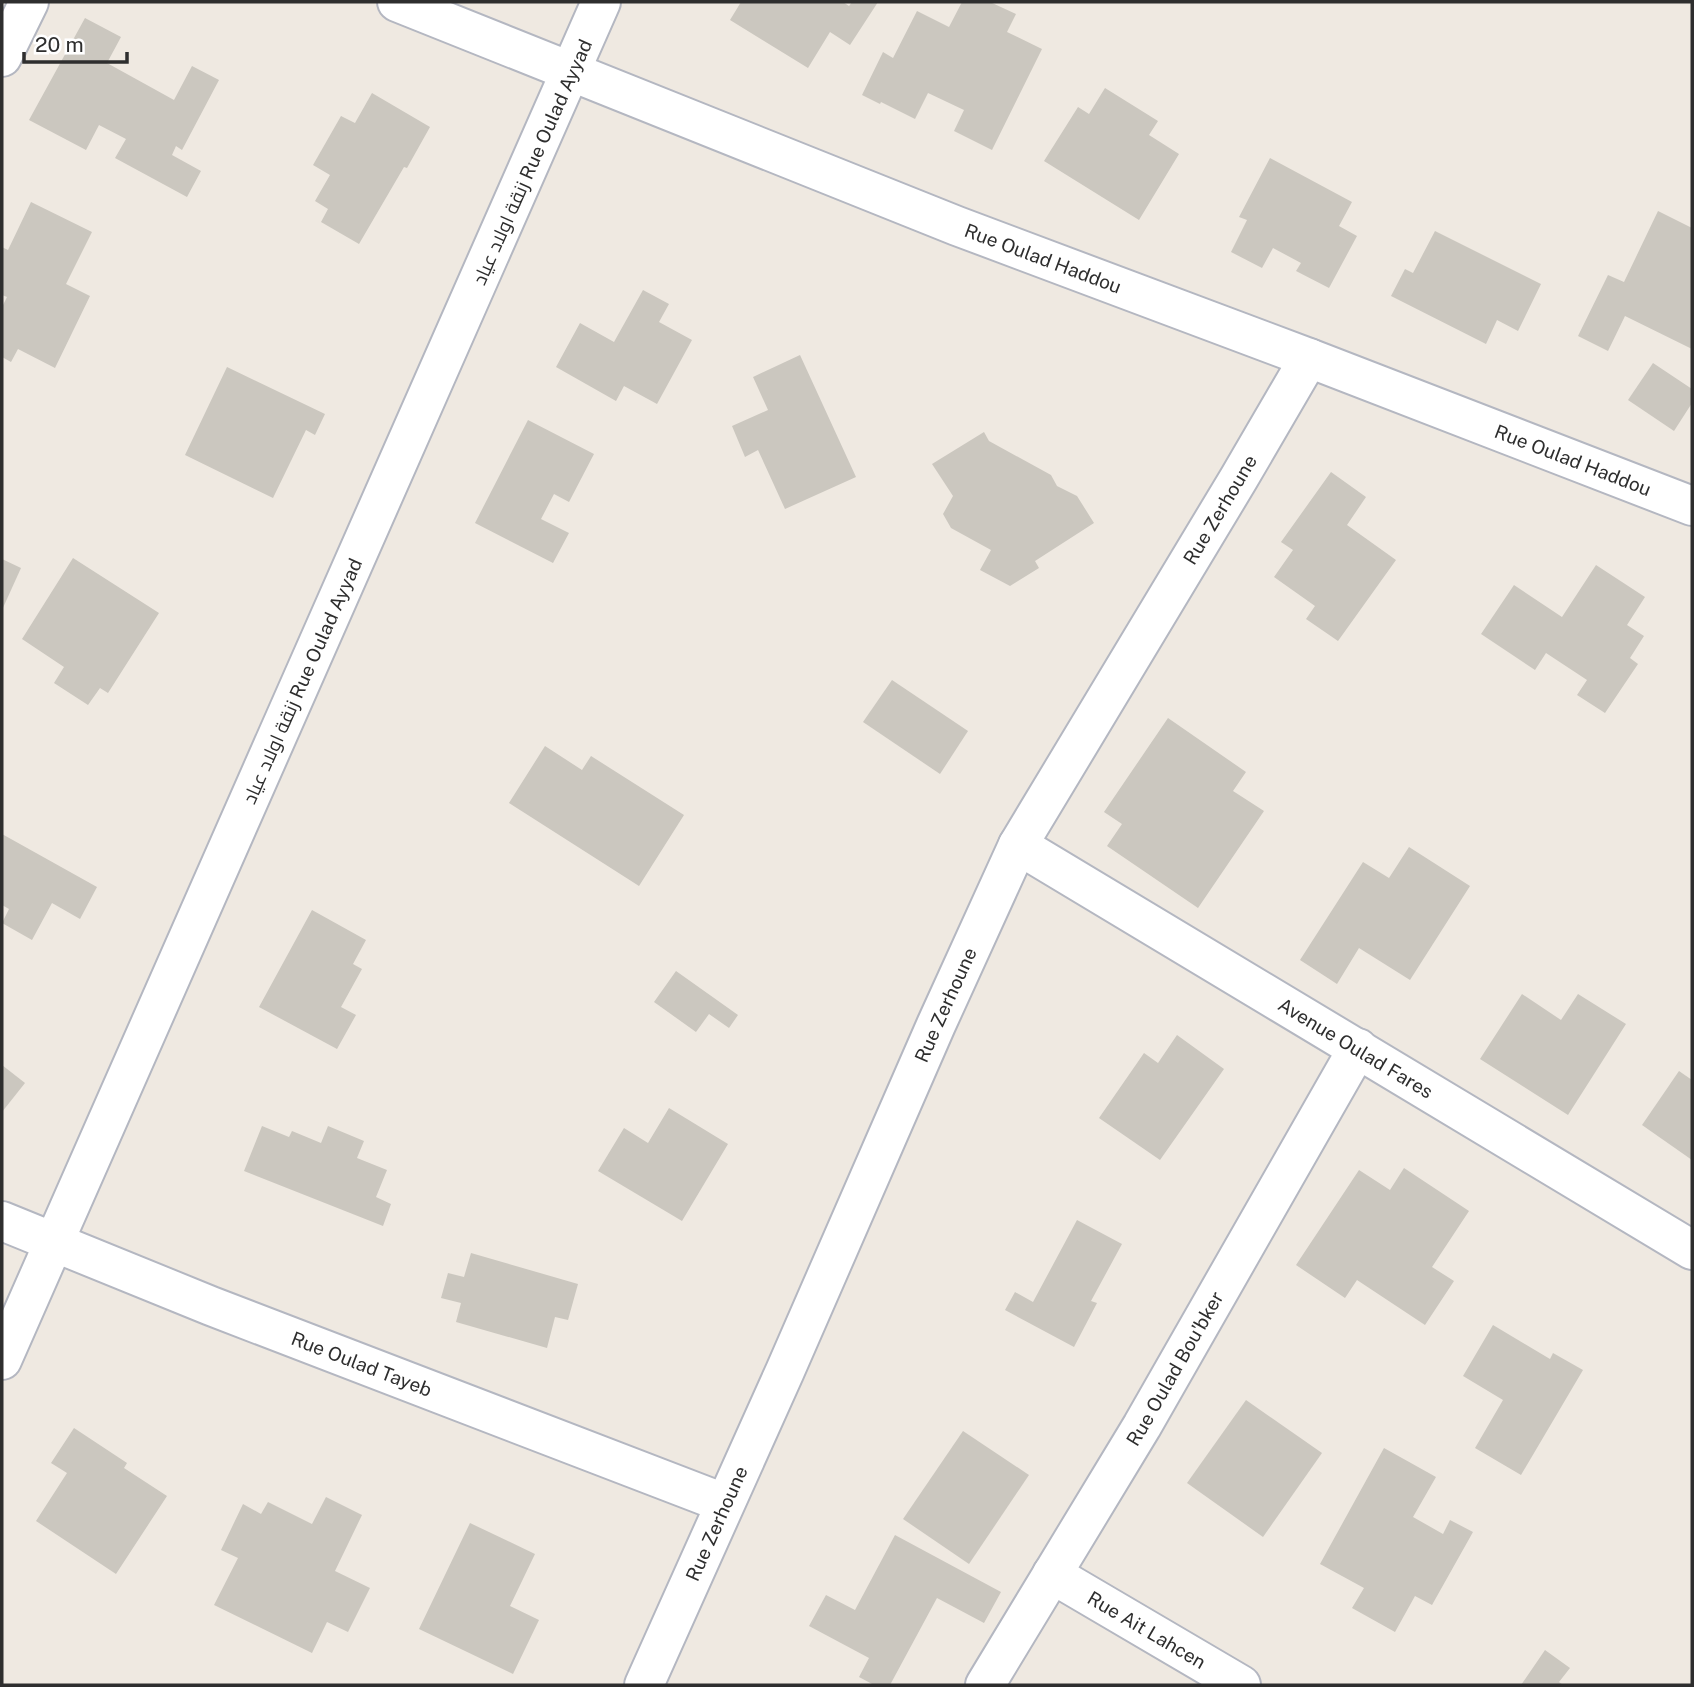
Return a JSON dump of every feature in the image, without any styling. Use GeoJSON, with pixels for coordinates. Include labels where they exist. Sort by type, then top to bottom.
{"type":"FeatureCollection","features":[{"type":"Feature","properties":{"kind":"street"},"geometry":{"type":"LineString","coordinates":[[3,55],[29,2]]}},
{"type":"Feature","properties":{"kind":"street","name":"Rue Oulad Haddou"},"geometry":{"type":"LineString","coordinates":[[397,2],[957,226],[1692,506]]}},
{"type":"Feature","properties":{"kind":"street","name":"زنقة اولاد عياد Rue Oulad Ayyad"},"geometry":{"type":"LineString","coordinates":[[2,1360],[572,73],[601,2]]}},
{"type":"Feature","properties":{"kind":"street","name":"Rue Zerhoune"},"geometry":{"type":"LineString","coordinates":[[644,1685],[1018,845],[1309,358]]}},
{"type":"Feature","properties":{"kind":"street","name":"Avenue Oulad Fares"},"geometry":{"type":"LineString","coordinates":[[1018,845],[1692,1250]]}},
{"type":"Feature","properties":{"kind":"street","name":"Rue Oulad Bou'bker"},"geometry":{"type":"LineString","coordinates":[[985,1685],[1142,1426],[1358,1048]]}},
{"type":"Feature","properties":{"kind":"street","name":"Rue Oulad Tayeb"},"geometry":{"type":"LineString","coordinates":[[2,1221],[53,1244],[724,1503]]}},
{"type":"Feature","properties":{"kind":"street","name":"Rue Ait Lahcen"},"geometry":{"type":"LineString","coordinates":[[1052,1574],[1241,1685]]}},
{"type":"Feature","properties":{"kind":"building"},"geometry":{"type":"Polygon","coordinates":[[[741,2],[843,2],[849,6],[852,2],[878,2],[850,45],[830,32],[808,68],[730,20],[741,2]]]}},
{"type":"Feature","properties":{"kind":"building"},"geometry":{"type":"Polygon","coordinates":[[[962,2],[990,2],[1016,14],[1007,32],[1042,49],[992,150],[954,131],[964,110],[928,93],[915,119],[862,95],[883,52],[893,58],[917,11],[949,27],[962,2]]]}},
{"type":"Feature","properties":{"kind":"building"},"geometry":{"type":"Polygon","coordinates":[[[85,18],[121,37],[107,63],[174,100],[192,66],[219,80],[182,150],[176,146],[172,155],[201,171],[187,197],[115,158],[126,139],[99,125],[86,150],[29,120],[85,18]]]}},
{"type":"Feature","properties":{"kind":"building"},"geometry":{"type":"Polygon","coordinates":[[[1105,88],[1158,121],[1149,135],[1179,154],[1139,220],[1044,161],[1078,107],[1089,114],[1105,88]]]}},
{"type":"Feature","properties":{"kind":"building"},"geometry":{"type":"Polygon","coordinates":[[[372,93],[430,127],[359,244],[321,222],[328,209],[315,201],[330,175],[313,165],[341,116],[355,123],[372,93]]]}},
{"type":"Feature","properties":{"kind":"building"},"geometry":{"type":"Polygon","coordinates":[[[1270,158],[1352,202],[1339,226],[1357,236],[1329,288],[1296,271],[1301,263],[1273,248],[1262,268],[1231,252],[1247,220],[1239,217],[1270,158]]]}},
{"type":"Feature","properties":{"kind":"building"},"geometry":{"type":"Polygon","coordinates":[[[31,202],[92,232],[66,284],[90,296],[55,368],[18,349],[11,362],[2,357],[2,307],[7,297],[2,295],[2,247],[8,250],[31,202]]]}},
{"type":"Feature","properties":{"kind":"building"},"geometry":{"type":"Polygon","coordinates":[[[1658,211],[1692,228],[1692,349],[1625,316],[1608,351],[1578,336],[1608,275],[1624,282],[1658,211]]]}},
{"type":"Feature","properties":{"kind":"building"},"geometry":{"type":"Polygon","coordinates":[[[1435,231],[1541,284],[1518,331],[1497,320],[1486,344],[1391,296],[1405,269],[1413,273],[1435,231]]]}},
{"type":"Feature","properties":{"kind":"building"},"geometry":{"type":"Polygon","coordinates":[[[643,290],[669,304],[659,322],[692,340],[657,404],[624,386],[616,401],[556,367],[580,323],[614,342],[643,290]]]}},
{"type":"Feature","properties":{"kind":"building"},"geometry":{"type":"Polygon","coordinates":[[[800,355],[856,477],[785,509],[758,450],[745,457],[732,426],[768,410],[753,377],[800,355]]]}},
{"type":"Feature","properties":{"kind":"building"},"geometry":{"type":"Polygon","coordinates":[[[1653,363],[1692,389],[1692,403],[1674,431],[1628,400],[1653,363]]]}},
{"type":"Feature","properties":{"kind":"building"},"geometry":{"type":"Polygon","coordinates":[[[227,367],[325,414],[315,435],[306,430],[273,498],[185,455],[227,367]]]}},
{"type":"Feature","properties":{"kind":"building"},"geometry":{"type":"Polygon","coordinates":[[[528,420],[594,454],[569,502],[554,494],[541,519],[569,533],[553,563],[475,523],[528,420]]]}},
{"type":"Feature","properties":{"kind":"building"},"geometry":{"type":"Polygon","coordinates":[[[984,432],[989,441],[1051,475],[1057,486],[1077,496],[1094,523],[1035,561],[1039,568],[1010,586],[980,570],[991,550],[951,528],[943,514],[953,496],[932,464],[984,432]]]}},
{"type":"Feature","properties":{"kind":"building"},"geometry":{"type":"Polygon","coordinates":[[[1331,472],[1366,497],[1347,525],[1396,560],[1338,641],[1306,619],[1315,606],[1274,577],[1293,550],[1281,542],[1331,472]]]}},
{"type":"Feature","properties":{"kind":"building"},"geometry":{"type":"Polygon","coordinates":[[[73,558],[159,613],[108,693],[100,688],[88,705],[54,683],[64,667],[22,639],[73,558]]]}},
{"type":"Feature","properties":{"kind":"building"},"geometry":{"type":"Polygon","coordinates":[[[2,559],[21,568],[2,610],[2,559]]]}},
{"type":"Feature","properties":{"kind":"building"},"geometry":{"type":"Polygon","coordinates":[[[1596,565],[1645,597],[1627,625],[1644,636],[1630,658],[1638,664],[1605,713],[1577,695],[1587,680],[1546,653],[1535,670],[1481,634],[1514,585],[1562,617],[1596,565]]]}},
{"type":"Feature","properties":{"kind":"building"},"geometry":{"type":"Polygon","coordinates":[[[892,680],[968,731],[940,774],[863,722],[892,680]]]}},
{"type":"Feature","properties":{"kind":"building"},"geometry":{"type":"Polygon","coordinates":[[[1168,718],[1246,772],[1233,791],[1264,811],[1198,908],[1107,846],[1122,824],[1104,812],[1168,718]]]}},
{"type":"Feature","properties":{"kind":"building"},"geometry":{"type":"Polygon","coordinates":[[[545,746],[582,770],[591,756],[684,815],[639,886],[509,803],[545,746]]]}},
{"type":"Feature","properties":{"kind":"building"},"geometry":{"type":"Polygon","coordinates":[[[2,834],[97,887],[80,919],[52,903],[32,940],[2,923],[9,909],[2,905],[2,834]]]}},
{"type":"Feature","properties":{"kind":"building"},"geometry":{"type":"Polygon","coordinates":[[[1409,847],[1470,886],[1410,980],[1359,948],[1337,984],[1300,960],[1363,862],[1389,878],[1409,847]]]}},
{"type":"Feature","properties":{"kind":"building"},"geometry":{"type":"Polygon","coordinates":[[[312,910],[366,940],[353,964],[362,969],[341,1007],[356,1015],[337,1049],[259,1007],[312,910]]]}},
{"type":"Feature","properties":{"kind":"building"},"geometry":{"type":"Polygon","coordinates":[[[676,971],[738,1015],[729,1028],[709,1014],[696,1032],[654,1002],[676,971]]]}},
{"type":"Feature","properties":{"kind":"building"},"geometry":{"type":"Polygon","coordinates":[[[1522,994],[1561,1020],[1578,994],[1626,1024],[1568,1115],[1480,1059],[1522,994]]]}},
{"type":"Feature","properties":{"kind":"building"},"geometry":{"type":"Polygon","coordinates":[[[1177,1035],[1224,1069],[1160,1160],[1099,1118],[1144,1053],[1158,1063],[1177,1035]]]}},
{"type":"Feature","properties":{"kind":"building"},"geometry":{"type":"Polygon","coordinates":[[[2,1065],[25,1083],[2,1112],[2,1065]]]}},
{"type":"Feature","properties":{"kind":"building"},"geometry":{"type":"Polygon","coordinates":[[[1679,1071],[1692,1080],[1692,1160],[1642,1125],[1679,1071]]]}},
{"type":"Feature","properties":{"kind":"building"},"geometry":{"type":"Polygon","coordinates":[[[669,1108],[728,1144],[682,1221],[598,1171],[624,1128],[648,1143],[669,1108]]]}},
{"type":"Feature","properties":{"kind":"building"},"geometry":{"type":"Polygon","coordinates":[[[262,1126],[289,1137],[292,1131],[321,1143],[328,1126],[364,1141],[357,1158],[387,1170],[376,1197],[391,1204],[383,1226],[244,1171],[262,1126]]]}},
{"type":"Feature","properties":{"kind":"building"},"geometry":{"type":"Polygon","coordinates":[[[1404,1168],[1469,1211],[1432,1267],[1454,1281],[1425,1325],[1357,1280],[1345,1298],[1296,1265],[1359,1170],[1390,1190],[1404,1168]]]}},
{"type":"Feature","properties":{"kind":"building"},"geometry":{"type":"Polygon","coordinates":[[[1077,1220],[1122,1244],[1091,1301],[1097,1303],[1074,1347],[1005,1310],[1015,1292],[1033,1302],[1077,1220]]]}},
{"type":"Feature","properties":{"kind":"building"},"geometry":{"type":"Polygon","coordinates":[[[471,1253],[578,1284],[568,1320],[555,1317],[547,1348],[456,1322],[461,1303],[441,1298],[448,1273],[464,1277],[471,1253]]]}},
{"type":"Feature","properties":{"kind":"building"},"geometry":{"type":"Polygon","coordinates":[[[1493,1325],[1550,1359],[1553,1353],[1583,1370],[1521,1475],[1475,1448],[1503,1400],[1463,1376],[1493,1325]]]}},
{"type":"Feature","properties":{"kind":"building"},"geometry":{"type":"Polygon","coordinates":[[[1246,1400],[1322,1453],[1263,1537],[1187,1483],[1246,1400]]]}},
{"type":"Feature","properties":{"kind":"building"},"geometry":{"type":"Polygon","coordinates":[[[74,1428],[127,1463],[124,1468],[167,1496],[116,1574],[36,1521],[67,1473],[51,1463],[74,1428]]]}},
{"type":"Feature","properties":{"kind":"building"},"geometry":{"type":"Polygon","coordinates":[[[963,1431],[1029,1475],[969,1564],[903,1519],[963,1431]]]}},
{"type":"Feature","properties":{"kind":"building"},"geometry":{"type":"Polygon","coordinates":[[[1384,1448],[1436,1477],[1413,1517],[1443,1534],[1450,1520],[1473,1532],[1432,1605],[1415,1596],[1395,1632],[1352,1608],[1364,1588],[1320,1564],[1384,1448]]]}},
{"type":"Feature","properties":{"kind":"building"},"geometry":{"type":"Polygon","coordinates":[[[326,1497],[362,1515],[335,1571],[370,1588],[348,1632],[327,1622],[312,1653],[214,1605],[238,1558],[221,1550],[243,1504],[261,1514],[268,1502],[312,1524],[326,1497]]]}},
{"type":"Feature","properties":{"kind":"building"},"geometry":{"type":"Polygon","coordinates":[[[470,1523],[535,1554],[510,1606],[539,1620],[513,1674],[419,1629],[470,1523]]]}},
{"type":"Feature","properties":{"kind":"building"},"geometry":{"type":"Polygon","coordinates":[[[895,1535],[1001,1592],[984,1623],[937,1598],[890,1685],[874,1685],[859,1677],[869,1658],[809,1626],[826,1595],[855,1610],[895,1535]]]}},
{"type":"Feature","properties":{"kind":"building"},"geometry":{"type":"Polygon","coordinates":[[[1545,1650],[1570,1668],[1559,1682],[1563,1685],[1521,1685],[1545,1650]]]}}]}
